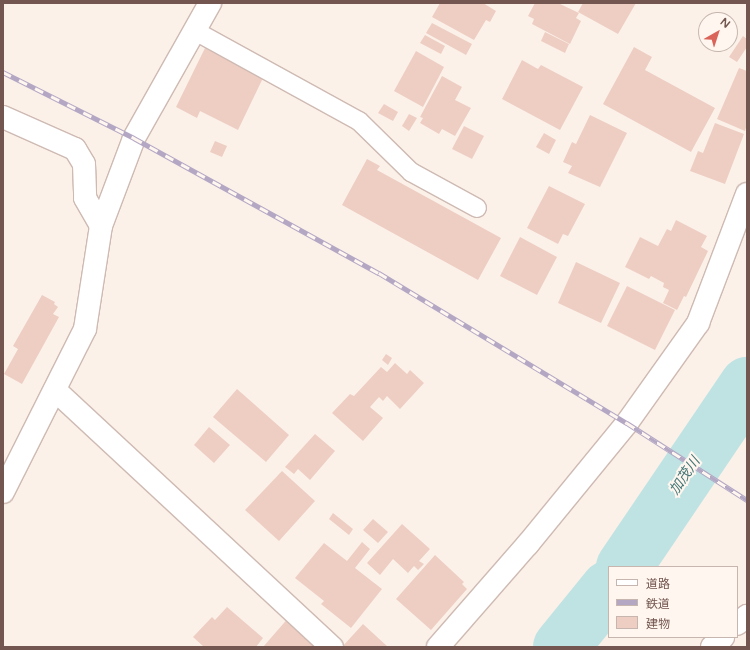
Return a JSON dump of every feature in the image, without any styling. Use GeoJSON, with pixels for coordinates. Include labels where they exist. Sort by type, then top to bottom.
{"type":"FeatureCollection","features":[{"type":"Feature","properties":{"kind":"street"},"geometry":{"type":"LineString","coordinates":[[3,492],[85,329],[101,226],[134,138],[210,3]]}},
{"type":"Feature","properties":{"kind":"street"},"geometry":{"type":"LineString","coordinates":[[3,117],[75,149],[84,164],[85,198],[101,226]]}},
{"type":"Feature","properties":{"kind":"street"},"geometry":{"type":"LineString","coordinates":[[438,647],[528,544],[627,423],[698,323],[747,194]]}},
{"type":"Feature","properties":{"kind":"street"},"geometry":{"type":"LineString","coordinates":[[55,390],[332,647]]}},
{"type":"Feature","properties":{"kind":"street"},"geometry":{"type":"LineString","coordinates":[[738,623],[747,616]]}},
{"type":"Feature","properties":{"kind":"street"},"geometry":{"type":"LineString","coordinates":[[712,647],[722,638]]}},
{"type":"Feature","properties":{"kind":"lane"},"geometry":{"type":"LineString","coordinates":[[195,31],[359,121],[412,172],[477,208]]}},
{"type":"Feature","properties":{"kind":"building"},"geometry":{"type":"Polygon","coordinates":[[[440,3],[483,3],[496,11],[490,22],[486,20],[474,40],[432,17],[440,3]]]}},
{"type":"Feature","properties":{"kind":"building"},"geometry":{"type":"Polygon","coordinates":[[[535,3],[558,3],[579,13],[576,18],[581,21],[570,44],[532,24],[534,19],[528,16],[535,3]]]}},
{"type":"Feature","properties":{"kind":"building"},"geometry":{"type":"Polygon","coordinates":[[[583,3],[636,3],[618,34],[578,12],[583,3]]]}},
{"type":"Feature","properties":{"kind":"building"},"geometry":{"type":"Polygon","coordinates":[[[432,23],[472,44],[466,55],[426,33],[432,23]]]}},
{"type":"Feature","properties":{"kind":"building"},"geometry":{"type":"Polygon","coordinates":[[[545,32],[569,44],[565,53],[541,41],[545,32]]]}},
{"type":"Feature","properties":{"kind":"building"},"geometry":{"type":"Polygon","coordinates":[[[425,35],[445,46],[441,54],[420,43],[425,35]]]}},
{"type":"Feature","properties":{"kind":"building"},"geometry":{"type":"Polygon","coordinates":[[[743,36],[747,39],[747,47],[737,62],[729,57],[732,52],[738,52],[738,44],[743,36]]]}},
{"type":"Feature","properties":{"kind":"building"},"geometry":{"type":"Polygon","coordinates":[[[634,47],[652,57],[645,70],[715,108],[691,152],[603,104],[634,47]]]}},
{"type":"Feature","properties":{"kind":"building"},"geometry":{"type":"Polygon","coordinates":[[[205,48],[263,78],[238,130],[200,111],[197,118],[176,107],[205,48]]]}},
{"type":"Feature","properties":{"kind":"building"},"geometry":{"type":"Polygon","coordinates":[[[416,51],[444,67],[423,107],[394,91],[416,51]]]}},
{"type":"Feature","properties":{"kind":"building"},"geometry":{"type":"Polygon","coordinates":[[[522,60],[538,69],[541,65],[583,87],[560,130],[502,99],[522,60]]]}},
{"type":"Feature","properties":{"kind":"building"},"geometry":{"type":"Polygon","coordinates":[[[739,68],[747,71],[747,124],[745,131],[717,119],[739,68]]]}},
{"type":"Feature","properties":{"kind":"building"},"geometry":{"type":"Polygon","coordinates":[[[442,76],[462,87],[455,100],[471,108],[455,136],[442,129],[439,134],[420,123],[423,118],[420,117],[442,76]]]}},
{"type":"Feature","properties":{"kind":"building"},"geometry":{"type":"Polygon","coordinates":[[[384,104],[398,112],[393,121],[378,113],[384,104]]]}},
{"type":"Feature","properties":{"kind":"building"},"geometry":{"type":"Polygon","coordinates":[[[409,114],[417,118],[409,131],[402,126],[409,114]]]}},
{"type":"Feature","properties":{"kind":"building"},"geometry":{"type":"Polygon","coordinates":[[[590,115],[627,133],[600,187],[568,173],[572,166],[563,162],[572,142],[576,144],[590,115]]]}},
{"type":"Feature","properties":{"kind":"building"},"geometry":{"type":"Polygon","coordinates":[[[715,123],[744,134],[725,184],[690,171],[698,151],[703,153],[715,123]]]}},
{"type":"Feature","properties":{"kind":"building"},"geometry":{"type":"Polygon","coordinates":[[[464,126],[484,136],[472,159],[452,149],[464,126]]]}},
{"type":"Feature","properties":{"kind":"building"},"geometry":{"type":"Polygon","coordinates":[[[544,133],[556,140],[549,154],[536,147],[544,133]]]}},
{"type":"Feature","properties":{"kind":"building"},"geometry":{"type":"Polygon","coordinates":[[[215,141],[227,146],[222,157],[210,152],[215,141]]]}},
{"type":"Feature","properties":{"kind":"building"},"geometry":{"type":"Polygon","coordinates":[[[367,159],[380,166],[377,170],[501,238],[478,280],[342,205],[367,159]]]}},
{"type":"Feature","properties":{"kind":"building"},"geometry":{"type":"Polygon","coordinates":[[[549,186],[585,204],[568,236],[563,234],[558,244],[527,228],[549,186]]]}},
{"type":"Feature","properties":{"kind":"building"},"geometry":{"type":"Polygon","coordinates":[[[676,220],[707,236],[701,247],[708,251],[686,297],[684,296],[677,310],[663,303],[669,290],[663,287],[664,283],[651,276],[649,279],[625,267],[640,237],[658,246],[667,229],[671,231],[676,220]]]}},
{"type":"Feature","properties":{"kind":"building"},"geometry":{"type":"Polygon","coordinates":[[[520,237],[557,257],[537,295],[500,276],[520,237]]]}},
{"type":"Feature","properties":{"kind":"building"},"geometry":{"type":"Polygon","coordinates":[[[576,262],[620,283],[601,323],[558,303],[576,262]]]}},
{"type":"Feature","properties":{"kind":"building"},"geometry":{"type":"Polygon","coordinates":[[[627,286],[675,310],[655,350],[607,326],[627,286]]]}},
{"type":"Feature","properties":{"kind":"building"},"geometry":{"type":"Polygon","coordinates":[[[42,295],[55,302],[54,304],[58,307],[53,314],[59,317],[22,384],[4,374],[18,349],[13,346],[42,295]]]}},
{"type":"Feature","properties":{"kind":"building"},"geometry":{"type":"Polygon","coordinates":[[[386,354],[392,358],[388,365],[382,360],[386,354]]]}},
{"type":"Feature","properties":{"kind":"building"},"geometry":{"type":"Polygon","coordinates":[[[395,363],[407,374],[410,370],[424,383],[400,409],[387,396],[383,401],[379,397],[370,407],[383,418],[363,441],[332,413],[350,394],[354,396],[381,367],[387,372],[395,363]]]}},
{"type":"Feature","properties":{"kind":"building"},"geometry":{"type":"Polygon","coordinates":[[[237,389],[289,435],[266,462],[213,417],[237,389]]]}},
{"type":"Feature","properties":{"kind":"building"},"geometry":{"type":"Polygon","coordinates":[[[209,427],[230,445],[214,463],[194,445],[209,427]]]}},
{"type":"Feature","properties":{"kind":"building"},"geometry":{"type":"Polygon","coordinates":[[[315,434],[335,451],[310,480],[298,469],[294,474],[285,467],[315,434]]]}},
{"type":"Feature","properties":{"kind":"building"},"geometry":{"type":"Polygon","coordinates":[[[282,471],[315,501],[279,541],[245,510],[282,471]]]}},
{"type":"Feature","properties":{"kind":"building"},"geometry":{"type":"Polygon","coordinates":[[[333,513],[353,529],[349,535],[329,519],[333,513]]]}},
{"type":"Feature","properties":{"kind":"building"},"geometry":{"type":"Polygon","coordinates":[[[373,519],[388,532],[378,543],[363,530],[373,519]]]}},
{"type":"Feature","properties":{"kind":"building"},"geometry":{"type":"Polygon","coordinates":[[[402,524],[430,549],[419,561],[424,564],[418,570],[414,566],[408,573],[393,559],[380,575],[367,563],[402,524]]]}},
{"type":"Feature","properties":{"kind":"building"},"geometry":{"type":"Polygon","coordinates":[[[362,542],[370,549],[355,568],[382,589],[351,628],[321,604],[324,601],[295,578],[324,543],[347,561],[362,542]]]}},
{"type":"Feature","properties":{"kind":"building"},"geometry":{"type":"Polygon","coordinates":[[[435,555],[464,582],[462,584],[467,589],[431,630],[396,599],[435,555]]]}},
{"type":"Feature","properties":{"kind":"building"},"geometry":{"type":"Polygon","coordinates":[[[227,607],[263,638],[256,647],[204,647],[193,637],[212,617],[215,620],[227,607]]]}},
{"type":"Feature","properties":{"kind":"building"},"geometry":{"type":"Polygon","coordinates":[[[290,616],[324,647],[263,647],[290,616]]]}},
{"type":"Feature","properties":{"kind":"building"},"geometry":{"type":"Polygon","coordinates":[[[363,624],[388,647],[342,647],[363,624]]]}},
{"type":"Feature","properties":{"kind":"waterway","name":"加茂川"},"geometry":{"type":"LineString","coordinates":[[625,566],[747,385]]}},
{"type":"Feature","properties":{"kind":"waterway","name":"加茂川"},"geometry":{"type":"LineString","coordinates":[[561,647],[608,589]]}},
{"type":"Feature","properties":{"kind":"railway"},"geometry":{"type":"LineString","coordinates":[[3,72],[134,138],[379,273],[627,423],[747,500]]}}]}
